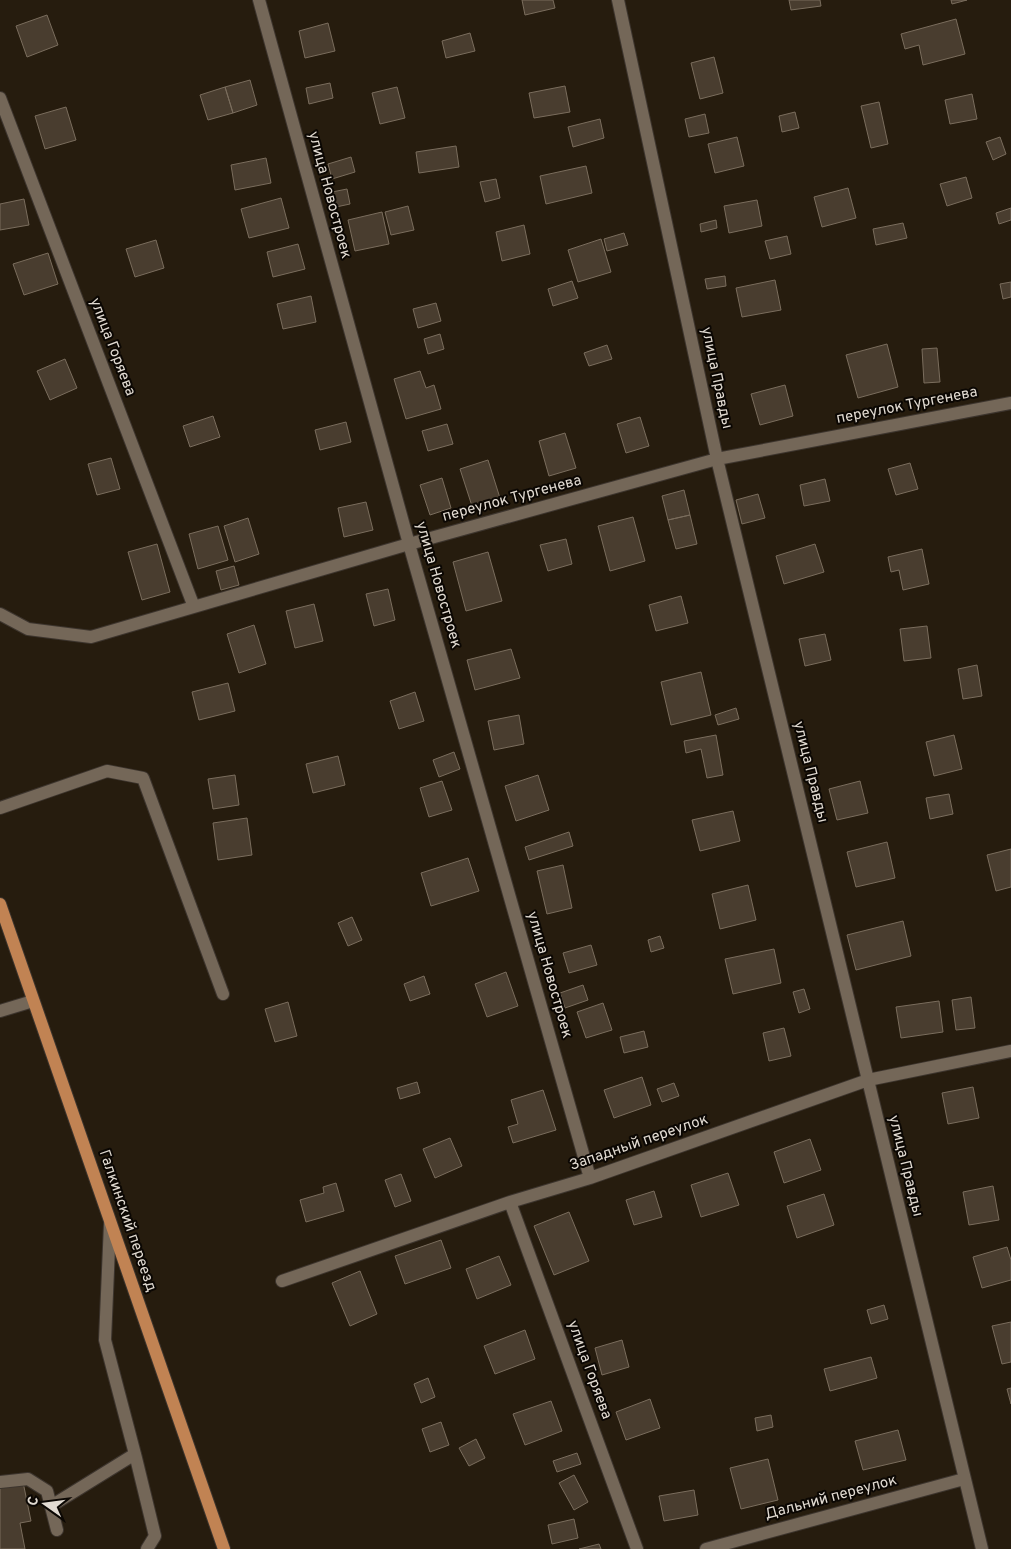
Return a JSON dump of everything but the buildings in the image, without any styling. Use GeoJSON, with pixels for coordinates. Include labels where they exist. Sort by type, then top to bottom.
{"type":"FeatureCollection","features":[{"type":"Feature","properties":{"kind":"main road","name":"Галкинский переезд"},"geometry":{"type":"LineString","coordinates":[[0,904],[224,1549]]}},
{"type":"Feature","properties":{"kind":"street","name":"улица Новостроек"},"geometry":{"type":"LineString","coordinates":[[259,0],[409,544],[590,1178]]}},
{"type":"Feature","properties":{"kind":"street","name":"улица Правды"},"geometry":{"type":"LineString","coordinates":[[618,0],[717,459],[982,1549]]}},
{"type":"Feature","properties":{"kind":"street","name":"улица Горяева"},"geometry":{"type":"LineString","coordinates":[[0,98],[194,607]]}},
{"type":"Feature","properties":{"kind":"street","name":"переулок Тургенева"},"geometry":{"type":"LineString","coordinates":[[0,614],[28,629],[91,637],[409,544],[717,459],[1011,403]]}},
{"type":"Feature","properties":{"kind":"street"},"geometry":{"type":"LineString","coordinates":[[0,808],[107,771],[144,778],[223,994]]}},
{"type":"Feature","properties":{"kind":"street"},"geometry":{"type":"LineString","coordinates":[[0,1011],[33,1001]]}},
{"type":"Feature","properties":{"kind":"street","name":"Западный переулок"},"geometry":{"type":"LineString","coordinates":[[282,1280],[510,1202],[590,1178],[868,1080],[1011,1051]]}},
{"type":"Feature","properties":{"kind":"street","name":"улица Горяева"},"geometry":{"type":"LineString","coordinates":[[510,1202],[637,1549]]}},
{"type":"Feature","properties":{"kind":"street"},"geometry":{"type":"LineString","coordinates":[[110,1224],[105,1340],[156,1543],[147,1549]]}},
{"type":"Feature","properties":{"kind":"street"},"geometry":{"type":"LineString","coordinates":[[51,1506],[135,1454]]}},
{"type":"Feature","properties":{"kind":"street","name":"Дальний переулок"},"geometry":{"type":"LineString","coordinates":[[706,1549],[964,1478]]}},
{"type":"Feature","properties":{"kind":"street"},"geometry":{"type":"LineString","coordinates":[[0,1482],[28,1479],[47,1491],[57,1530]]}}]}
